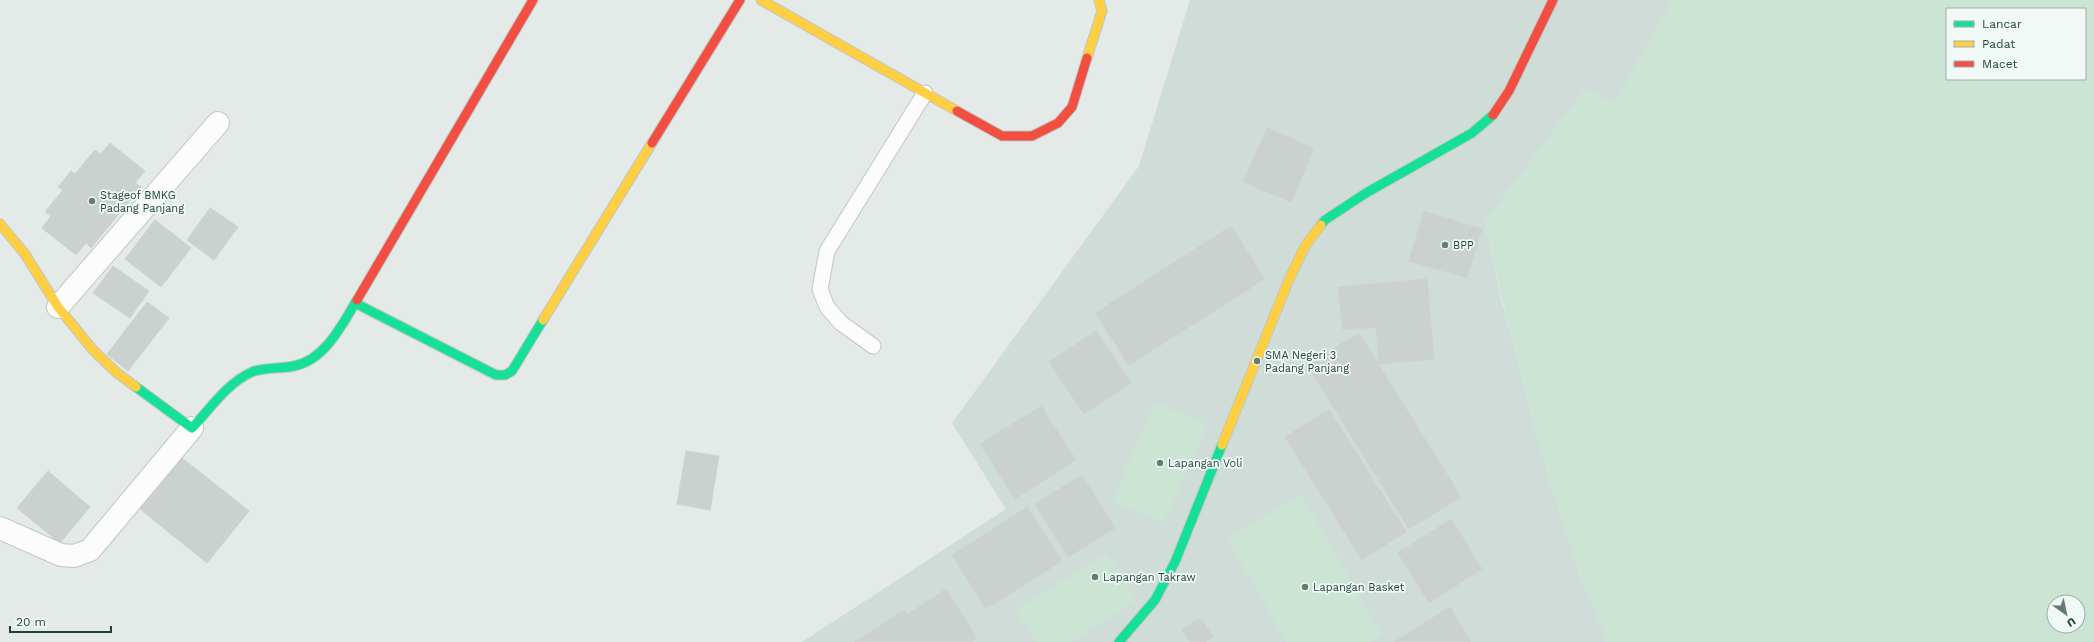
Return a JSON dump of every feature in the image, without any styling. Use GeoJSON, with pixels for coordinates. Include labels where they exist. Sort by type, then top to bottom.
{"type":"FeatureCollection","features":[{"type":"Feature","properties":{"kind":"street"},"geometry":{"type":"LineString","coordinates":[[0,528],[61,555],[74,556],[90,550],[192,428],[232,385],[248,374],[264,368],[295,366],[312,359],[325,349],[355,303],[533,0]]}},
{"type":"Feature","properties":{"kind":"street"},"geometry":{"type":"LineString","coordinates":[[355,303],[496,375],[505,375],[512,371],[740,0]]}},
{"type":"Feature","properties":{"kind":"street"},"geometry":{"type":"LineString","coordinates":[[761,0],[1002,136],[1032,136],[1058,123],[1072,107],[1102,11],[1099,0]]}},
{"type":"Feature","properties":{"kind":"street"},"geometry":{"type":"LineString","coordinates":[[1119,642],[1156,600],[1175,562],[1285,290],[1305,246],[1325,220],[1366,193],[1472,133],[1495,113],[1509,91],[1553,0]]}},
{"type":"Feature","properties":{"kind":"street"},"geometry":{"type":"LineString","coordinates":[[58,307],[218,123]]}},
{"type":"Feature","properties":{"kind":"street"},"geometry":{"type":"LineString","coordinates":[[0,224],[25,254],[58,307],[83,339],[117,373],[192,428]]}},
{"type":"Feature","properties":{"kind":"lane"},"geometry":{"type":"LineString","coordinates":[[873,346],[841,323],[827,307],[820,289],[827,251],[925,93]]}},
{"type":"Feature","properties":{"kind":"shaded area","name":"SMA Negeri 3 Padang Panjang"},"geometry":{"type":"Polygon","coordinates":[[[1190,0],[1673,0],[1615,104],[1485,221],[1501,298],[1534,425],[1579,573],[1608,642],[802,642],[1006,509],[952,423],[1139,166],[1190,0]]]}},
{"type":"Feature","properties":{"kind":"green space"},"geometry":{"type":"Polygon","coordinates":[[[1673,0],[2094,0],[2094,642],[1608,642],[1582,581],[1538,442],[1515,354],[1485,221],[1585,89],[1615,104],[1673,0]]]}},
{"type":"Feature","properties":{"kind":"green space","name":"Lapangan Voli"},"geometry":{"type":"Polygon","coordinates":[[[1155,402],[1208,425],[1164,523],[1112,501],[1155,402]]]}},
{"type":"Feature","properties":{"kind":"green space","name":"Lapangan Basket"},"geometry":{"type":"Polygon","coordinates":[[[1301,495],[1382,635],[1371,642],[1287,642],[1227,538],[1301,495]]]}},
{"type":"Feature","properties":{"kind":"green space","name":"Lapangan Takraw"},"geometry":{"type":"Polygon","coordinates":[[[1107,553],[1137,601],[1071,642],[1036,642],[1015,610],[1107,553]]]}},
{"type":"Feature","properties":{"kind":"building"},"geometry":{"type":"Polygon","coordinates":[[[1267,128],[1314,148],[1291,202],[1243,182],[1267,128]]]}},
{"type":"Feature","properties":{"kind":"building","name":"Stageof BMKG Padang Panjang"},"geometry":{"type":"Polygon","coordinates":[[[110,143],[145,171],[135,183],[141,187],[91,248],[86,243],[76,255],[42,228],[51,216],[45,212],[63,190],[58,187],[71,171],[75,174],[95,150],[101,154],[110,143]]]}},
{"type":"Feature","properties":{"kind":"building"},"geometry":{"type":"Polygon","coordinates":[[[210,208],[238,227],[214,260],[187,240],[210,208]]]}},
{"type":"Feature","properties":{"kind":"building","name":"BPP"},"geometry":{"type":"Polygon","coordinates":[[[1424,211],[1482,229],[1467,278],[1409,261],[1424,211]]]}},
{"type":"Feature","properties":{"kind":"building"},"geometry":{"type":"Polygon","coordinates":[[[155,220],[191,248],[161,287],[125,259],[155,220]]]}},
{"type":"Feature","properties":{"kind":"building"},"geometry":{"type":"Polygon","coordinates":[[[1231,226],[1265,279],[1129,365],[1095,313],[1231,226]]]}},
{"type":"Feature","properties":{"kind":"building"},"geometry":{"type":"Polygon","coordinates":[[[113,266],[149,291],[130,318],[93,293],[113,266]]]}},
{"type":"Feature","properties":{"kind":"building"},"geometry":{"type":"Polygon","coordinates":[[[1427,279],[1434,359],[1379,364],[1376,327],[1343,330],[1338,287],[1427,279]]]}},
{"type":"Feature","properties":{"kind":"building"},"geometry":{"type":"Polygon","coordinates":[[[147,302],[169,318],[128,371],[107,354],[147,302]]]}},
{"type":"Feature","properties":{"kind":"building"},"geometry":{"type":"Polygon","coordinates":[[[1096,331],[1131,383],[1084,414],[1049,362],[1096,331]]]}},
{"type":"Feature","properties":{"kind":"building"},"geometry":{"type":"Polygon","coordinates":[[[1359,333],[1461,497],[1409,529],[1307,365],[1359,333]]]}},
{"type":"Feature","properties":{"kind":"building"},"geometry":{"type":"Polygon","coordinates":[[[1041,406],[1076,460],[1015,499],[980,444],[1041,406]]]}},
{"type":"Feature","properties":{"kind":"building"},"geometry":{"type":"Polygon","coordinates":[[[1329,409],[1406,532],[1362,560],[1285,437],[1329,409]]]}},
{"type":"Feature","properties":{"kind":"building"},"geometry":{"type":"Polygon","coordinates":[[[686,451],[719,456],[710,510],[677,504],[686,451]]]}},
{"type":"Feature","properties":{"kind":"building"},"geometry":{"type":"Polygon","coordinates":[[[182,458],[249,511],[207,563],[140,509],[182,458]]]}},
{"type":"Feature","properties":{"kind":"building"},"geometry":{"type":"Polygon","coordinates":[[[48,471],[90,507],[60,543],[17,508],[48,471]]]}},
{"type":"Feature","properties":{"kind":"building"},"geometry":{"type":"Polygon","coordinates":[[[1082,475],[1115,528],[1068,557],[1035,504],[1082,475]]]}},
{"type":"Feature","properties":{"kind":"building"},"geometry":{"type":"Polygon","coordinates":[[[1027,507],[1062,561],[986,609],[952,555],[1027,507]]]}},
{"type":"Feature","properties":{"kind":"building"},"geometry":{"type":"Polygon","coordinates":[[[1451,519],[1482,569],[1429,603],[1398,553],[1451,519]]]}},
{"type":"Feature","properties":{"kind":"building"},"geometry":{"type":"Polygon","coordinates":[[[946,589],[977,638],[971,642],[854,642],[905,610],[908,614],[946,589]]]}},
{"type":"Feature","properties":{"kind":"building"},"geometry":{"type":"Polygon","coordinates":[[[1450,607],[1471,642],[1394,642],[1450,607]]]}},
{"type":"Feature","properties":{"kind":"building"},"geometry":{"type":"Polygon","coordinates":[[[1201,618],[1213,637],[1205,642],[1190,642],[1182,630],[1201,618]]]}},
{"type":"Feature","properties":{"kind":"traffic: fast"},"geometry":{"type":"LineString","coordinates":[[1321,225],[1325,220],[1366,193],[1472,133],[1493,115]]}},
{"type":"Feature","properties":{"kind":"traffic: fast"},"geometry":{"type":"LineString","coordinates":[[136,387],[192,428],[219,397],[243,377],[257,370],[294,366],[315,357],[332,340],[357,300]]}},
{"type":"Feature","properties":{"kind":"traffic: fast"},"geometry":{"type":"LineString","coordinates":[[355,303],[496,375],[505,375],[512,371],[543,320]]}},
{"type":"Feature","properties":{"kind":"traffic: fast"},"geometry":{"type":"LineString","coordinates":[[1119,642],[1155,600],[1175,562],[1222,445]]}},
{"type":"Feature","properties":{"kind":"traffic: slow"},"geometry":{"type":"LineString","coordinates":[[761,0],[957,111]]}},
{"type":"Feature","properties":{"kind":"traffic: slow"},"geometry":{"type":"LineString","coordinates":[[1087,58],[1102,11],[1099,0]]}},
{"type":"Feature","properties":{"kind":"traffic: slow"},"geometry":{"type":"LineString","coordinates":[[543,320],[652,143]]}},
{"type":"Feature","properties":{"kind":"traffic: slow"},"geometry":{"type":"LineString","coordinates":[[0,224],[25,254],[58,307],[93,350],[117,373],[136,387]]}},
{"type":"Feature","properties":{"kind":"traffic: slow"},"geometry":{"type":"LineString","coordinates":[[1222,445],[1288,282],[1305,246],[1321,225]]}},
{"type":"Feature","properties":{"kind":"traffic: jam"},"geometry":{"type":"LineString","coordinates":[[357,300],[533,0]]}},
{"type":"Feature","properties":{"kind":"traffic: jam"},"geometry":{"type":"LineString","coordinates":[[652,143],[740,0]]}},
{"type":"Feature","properties":{"kind":"traffic: jam"},"geometry":{"type":"LineString","coordinates":[[1493,115],[1509,91],[1553,0]]}},
{"type":"Feature","properties":{"kind":"traffic: jam"},"geometry":{"type":"LineString","coordinates":[[957,111],[1002,136],[1032,136],[1058,123],[1072,107],[1087,58]]}},
{"type":"Feature","properties":{"kind":"place","name":"Stageof BMKG Padang Panjang"},"geometry":{"type":"Point","coordinates":[92,201]}},
{"type":"Feature","properties":{"kind":"place","name":"BPP"},"geometry":{"type":"Point","coordinates":[1445,245]}},
{"type":"Feature","properties":{"kind":"place","name":"SMA Negeri 3 Padang Panjang"},"geometry":{"type":"Point","coordinates":[1257,361]}},
{"type":"Feature","properties":{"kind":"place","name":"Lapangan Voli"},"geometry":{"type":"Point","coordinates":[1160,463]}},
{"type":"Feature","properties":{"kind":"place","name":"Lapangan Takraw"},"geometry":{"type":"Point","coordinates":[1095,577]}},
{"type":"Feature","properties":{"kind":"place","name":"Lapangan Basket"},"geometry":{"type":"Point","coordinates":[1305,587]}}]}
